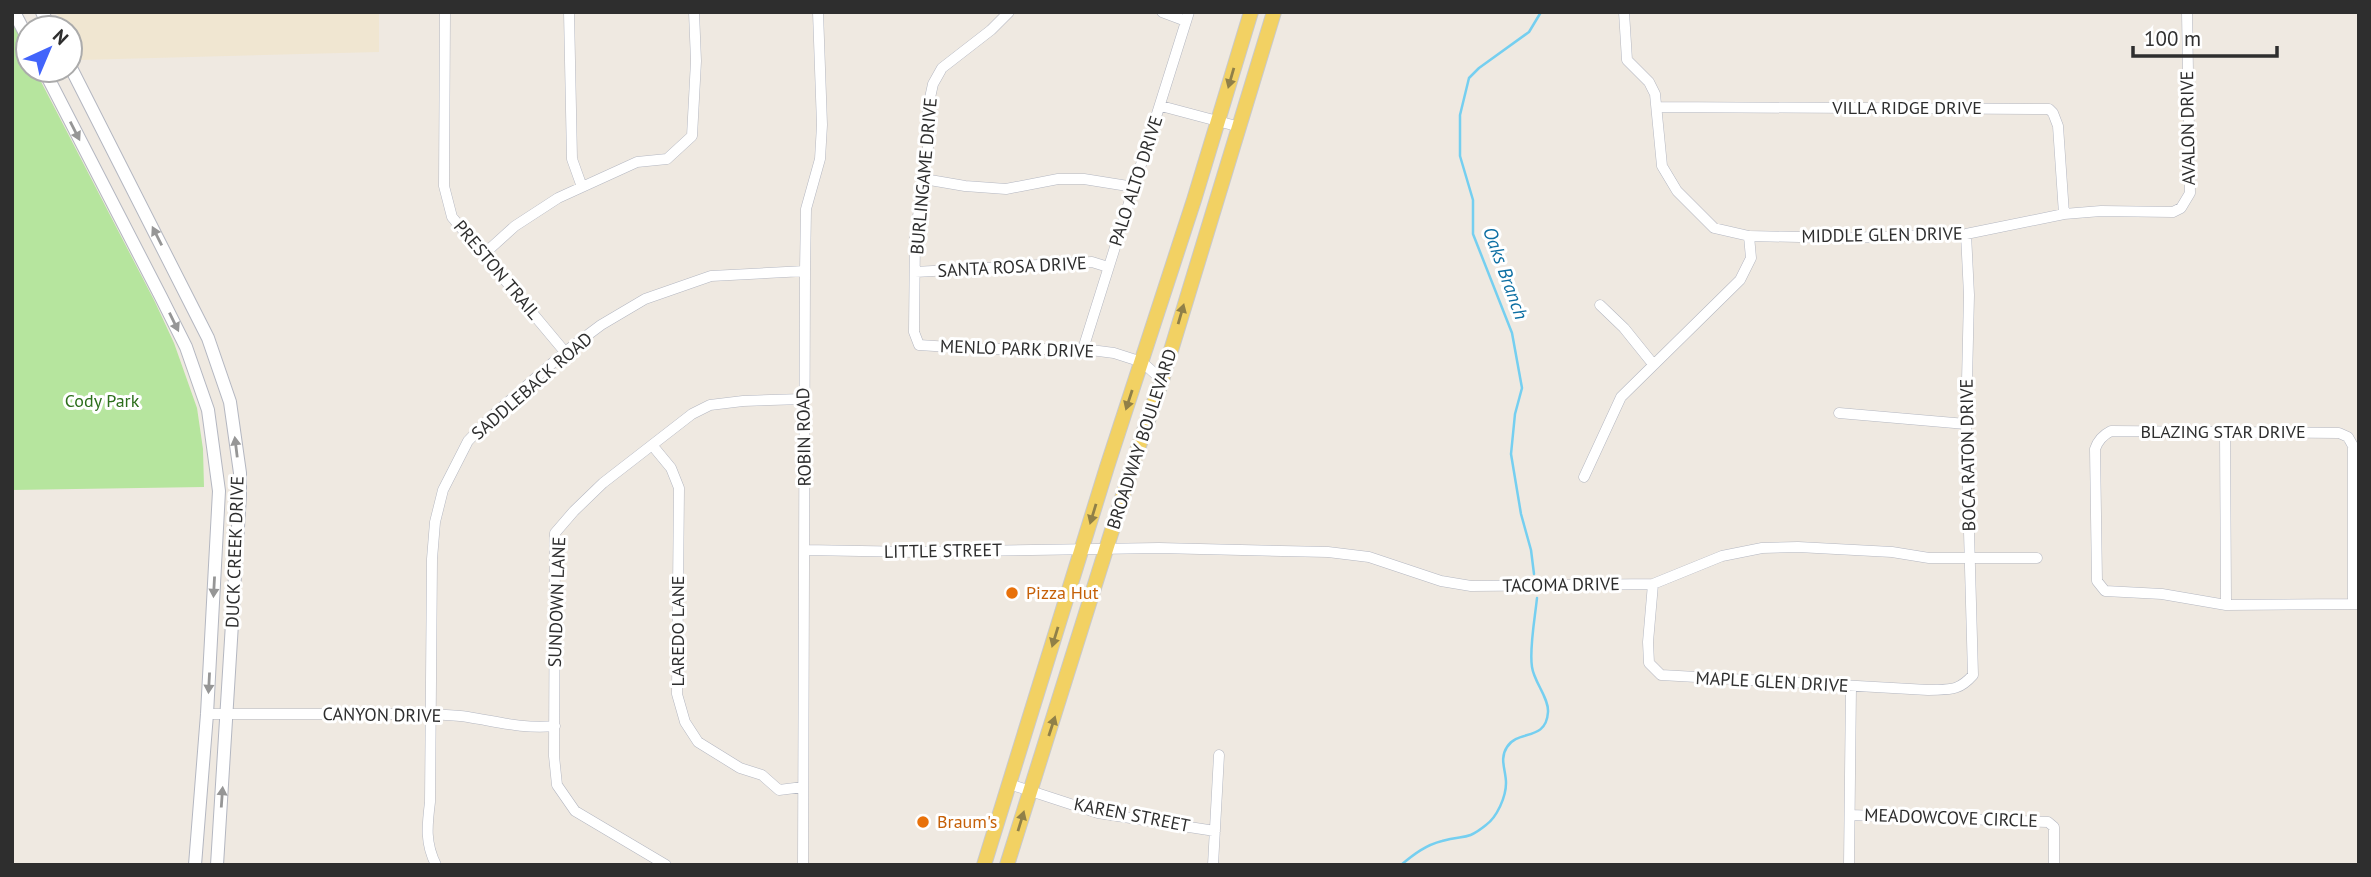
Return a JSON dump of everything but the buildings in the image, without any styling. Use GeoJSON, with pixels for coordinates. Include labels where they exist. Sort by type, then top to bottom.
{"type":"FeatureCollection","features":[{"type":"Feature","properties":{"kind":"main road","name":"BROADWAY BOULEVARD"},"geometry":{"type":"LineString","coordinates":[[984,865],[1251,12]]}},
{"type":"Feature","properties":{"kind":"main road","name":"BROADWAY BOULEVARD"},"geometry":{"type":"LineString","coordinates":[[1007,865],[1135,457],[1162,380],[1274,12]]}},
{"type":"Feature","properties":{"kind":"main road","name":"DUCK CREEK DRIVE"},"geometry":{"type":"LineString","coordinates":[[51,84],[186,348],[208,410],[219,491],[207,714],[195,865]]}},
{"type":"Feature","properties":{"kind":"main road","name":"DUCK CREEK DRIVE"},"geometry":{"type":"LineString","coordinates":[[79,84],[208,338],[230,402],[240,472],[228,714],[217,865]]}},
{"type":"Feature","properties":{"kind":"main road"},"geometry":{"type":"LineString","coordinates":[[186,348],[208,338]]}},
{"type":"Feature","properties":{"kind":"main road"},"geometry":{"type":"LineString","coordinates":[[217,524],[238,523]]}},
{"type":"Feature","properties":{"kind":"street","name":"PRESTON TRAIL"},"geometry":{"type":"LineString","coordinates":[[445,12],[444,186],[452,217],[565,352]]}},
{"type":"Feature","properties":{"kind":"street"},"geometry":{"type":"LineString","coordinates":[[569,12],[572,159],[582,187]]}},
{"type":"Feature","properties":{"kind":"street"},"geometry":{"type":"LineString","coordinates":[[484,254],[515,226],[558,198],[637,162],[667,159],[692,136],[694,12]]}},
{"type":"Feature","properties":{"kind":"street","name":"ROBIN ROAD"},"geometry":{"type":"LineString","coordinates":[[803,865],[803,399],[806,209],[820,159],[822,125],[818,12]]}},
{"type":"Feature","properties":{"kind":"street","name":"BURLINGAME DRIVE"},"geometry":{"type":"LineString","coordinates":[[914,332],[915,237],[928,147],[928,107],[933,84],[943,68],[1009,12]]}},
{"type":"Feature","properties":{"kind":"street"},"geometry":{"type":"LineString","coordinates":[[1162,12],[1188,17]]}},
{"type":"Feature","properties":{"kind":"street","name":"MIDDLE GLEN DRIVE"},"geometry":{"type":"LineString","coordinates":[[1624,12],[1627,60],[1649,82],[1655,94],[1662,166],[1677,191],[1714,228],[1749,236],[1844,238],[1966,234],[2064,214],[2101,211],[2173,212],[2181,208],[2186,201]]}},
{"type":"Feature","properties":{"kind":"street","name":"AVALON DRIVE"},"geometry":{"type":"LineString","coordinates":[[2186,201],[2190,193],[2187,12]]}},
{"type":"Feature","properties":{"kind":"street","name":"PALO ALTO DRIVE"},"geometry":{"type":"LineString","coordinates":[[1083,349],[1188,17]]}},
{"type":"Feature","properties":{"kind":"street"},"geometry":{"type":"LineString","coordinates":[[1161,106],[1240,127]]}},
{"type":"Feature","properties":{"kind":"street","name":"VILLA RIDGE DRIVE"},"geometry":{"type":"LineString","coordinates":[[1657,107],[2049,109],[2058,126],[2064,214]]}},
{"type":"Feature","properties":{"kind":"street"},"geometry":{"type":"LineString","coordinates":[[924,179],[965,187],[1006,189],[1058,179],[1084,178],[1134,187]]}},
{"type":"Feature","properties":{"kind":"street","name":"BOCA RATON DRIVE"},"geometry":{"type":"LineString","coordinates":[[1966,234],[1969,295],[1966,424],[1973,675]]}},
{"type":"Feature","properties":{"kind":"street"},"geometry":{"type":"LineString","coordinates":[[1584,477],[1621,397],[1740,280],[1751,258],[1749,236]]}},
{"type":"Feature","properties":{"kind":"street","name":"SANTA ROSA DRIVE"},"geometry":{"type":"LineString","coordinates":[[915,272],[1092,262],[1108,267]]}},
{"type":"Feature","properties":{"kind":"street","name":"SADDLEBACK ROAD"},"geometry":{"type":"LineString","coordinates":[[436,865],[426,835],[430,802],[432,559],[435,522],[443,490],[468,441],[565,352],[601,325],[645,299],[711,276],[805,271]]}},
{"type":"Feature","properties":{"kind":"street"},"geometry":{"type":"LineString","coordinates":[[1600,305],[1624,328],[1653,364]]}},
{"type":"Feature","properties":{"kind":"street","name":"MENLO PARK DRIVE"},"geometry":{"type":"LineString","coordinates":[[914,332],[919,345],[981,349],[1083,349],[1114,353],[1142,362],[1162,380]]}},
{"type":"Feature","properties":{"kind":"street","name":"SUNDOWN LANE"},"geometry":{"type":"LineString","coordinates":[[666,865],[575,811],[557,785],[554,756],[555,533],[603,484],[692,414],[710,405],[803,399]]}},
{"type":"Feature","properties":{"kind":"street"},"geometry":{"type":"LineString","coordinates":[[1839,414],[1966,424]]}},
{"type":"Feature","properties":{"kind":"street","name":"BLAZING STAR DRIVE"},"geometry":{"type":"LineString","coordinates":[[2225,605],[2162,594],[2110,593],[2101,589],[2097,581],[2095,449],[2101,439],[2111,431],[2339,433],[2347,437],[2353,446],[2356,604]]}},
{"type":"Feature","properties":{"kind":"street"},"geometry":{"type":"LineString","coordinates":[[2225,432],[2225,605],[2356,604]]}},
{"type":"Feature","properties":{"kind":"street","name":"LAREDO LANE"},"geometry":{"type":"LineString","coordinates":[[652,445],[671,468],[679,488],[677,694],[685,722],[698,742],[740,768],[762,775],[779,790],[803,787]]}},
{"type":"Feature","properties":{"kind":"street","name":"TACOMA DRIVE"},"geometry":{"type":"LineString","coordinates":[[1082,548],[1328,552],[1369,557],[1441,581],[1471,586],[1653,584],[1722,556],[1762,548],[1798,547],[1971,559],[2037,558]]}},
{"type":"Feature","properties":{"kind":"street","name":"LITTLE STREET"},"geometry":{"type":"LineString","coordinates":[[805,550],[916,552],[1082,548]]}},
{"type":"Feature","properties":{"kind":"street","name":"MAPLE GLEN DRIVE"},"geometry":{"type":"LineString","coordinates":[[1653,584],[1649,663],[1661,674],[1851,686],[1955,689],[1964,685],[1973,675]]}},
{"type":"Feature","properties":{"kind":"street"},"geometry":{"type":"LineString","coordinates":[[1849,865],[1851,686]]}},
{"type":"Feature","properties":{"kind":"street","name":"CANYON DRIVE"},"geometry":{"type":"LineString","coordinates":[[207,714],[429,714],[466,716],[533,728],[555,726]]}},
{"type":"Feature","properties":{"kind":"street"},"geometry":{"type":"LineString","coordinates":[[1213,865],[1219,755]]}},
{"type":"Feature","properties":{"kind":"street","name":"KAREN STREET"},"geometry":{"type":"LineString","coordinates":[[1009,784],[1098,813],[1215,831]]}},
{"type":"Feature","properties":{"kind":"street","name":"MEADOWCOVE CIRCLE"},"geometry":{"type":"LineString","coordinates":[[1850,815],[2048,822],[2054,827],[2054,865]]}},
{"type":"Feature","properties":{"kind":"shaded area"},"geometry":{"type":"Polygon","coordinates":[[[56,12],[379,12],[379,52],[84,60],[84,14],[56,12]]]}},
{"type":"Feature","properties":{"kind":"green space","name":"Cody Park"},"geometry":{"type":"Polygon","coordinates":[[[12,21],[14,84],[42,84],[174,343],[197,408],[203,449],[204,487],[12,490],[12,21]]]}},
{"type":"Feature","properties":{"kind":"waterway","name":"Oaks Branch"},"geometry":{"type":"LineString","coordinates":[[1534,574],[1511,454],[1515,414],[1522,388],[1512,333],[1473,234],[1473,200],[1460,156],[1460,115],[1469,78],[1529,32],[1541,12]]}},
{"type":"Feature","properties":{"kind":"waterway","name":"Oaks Branch"},"geometry":{"type":"LineString","coordinates":[[1401,865],[1425,847],[1469,836],[1490,821],[1504,794],[1506,783],[1503,760],[1507,747],[1518,738],[1537,732],[1546,721],[1548,707],[1533,673],[1531,660],[1537,598]]}},
{"type":"Feature","properties":{"kind":"place","name":"Pizza Hut"},"geometry":{"type":"Point","coordinates":[1012,593]}},
{"type":"Feature","properties":{"kind":"place","name":"Braum's"},"geometry":{"type":"Point","coordinates":[923,822]}}]}
